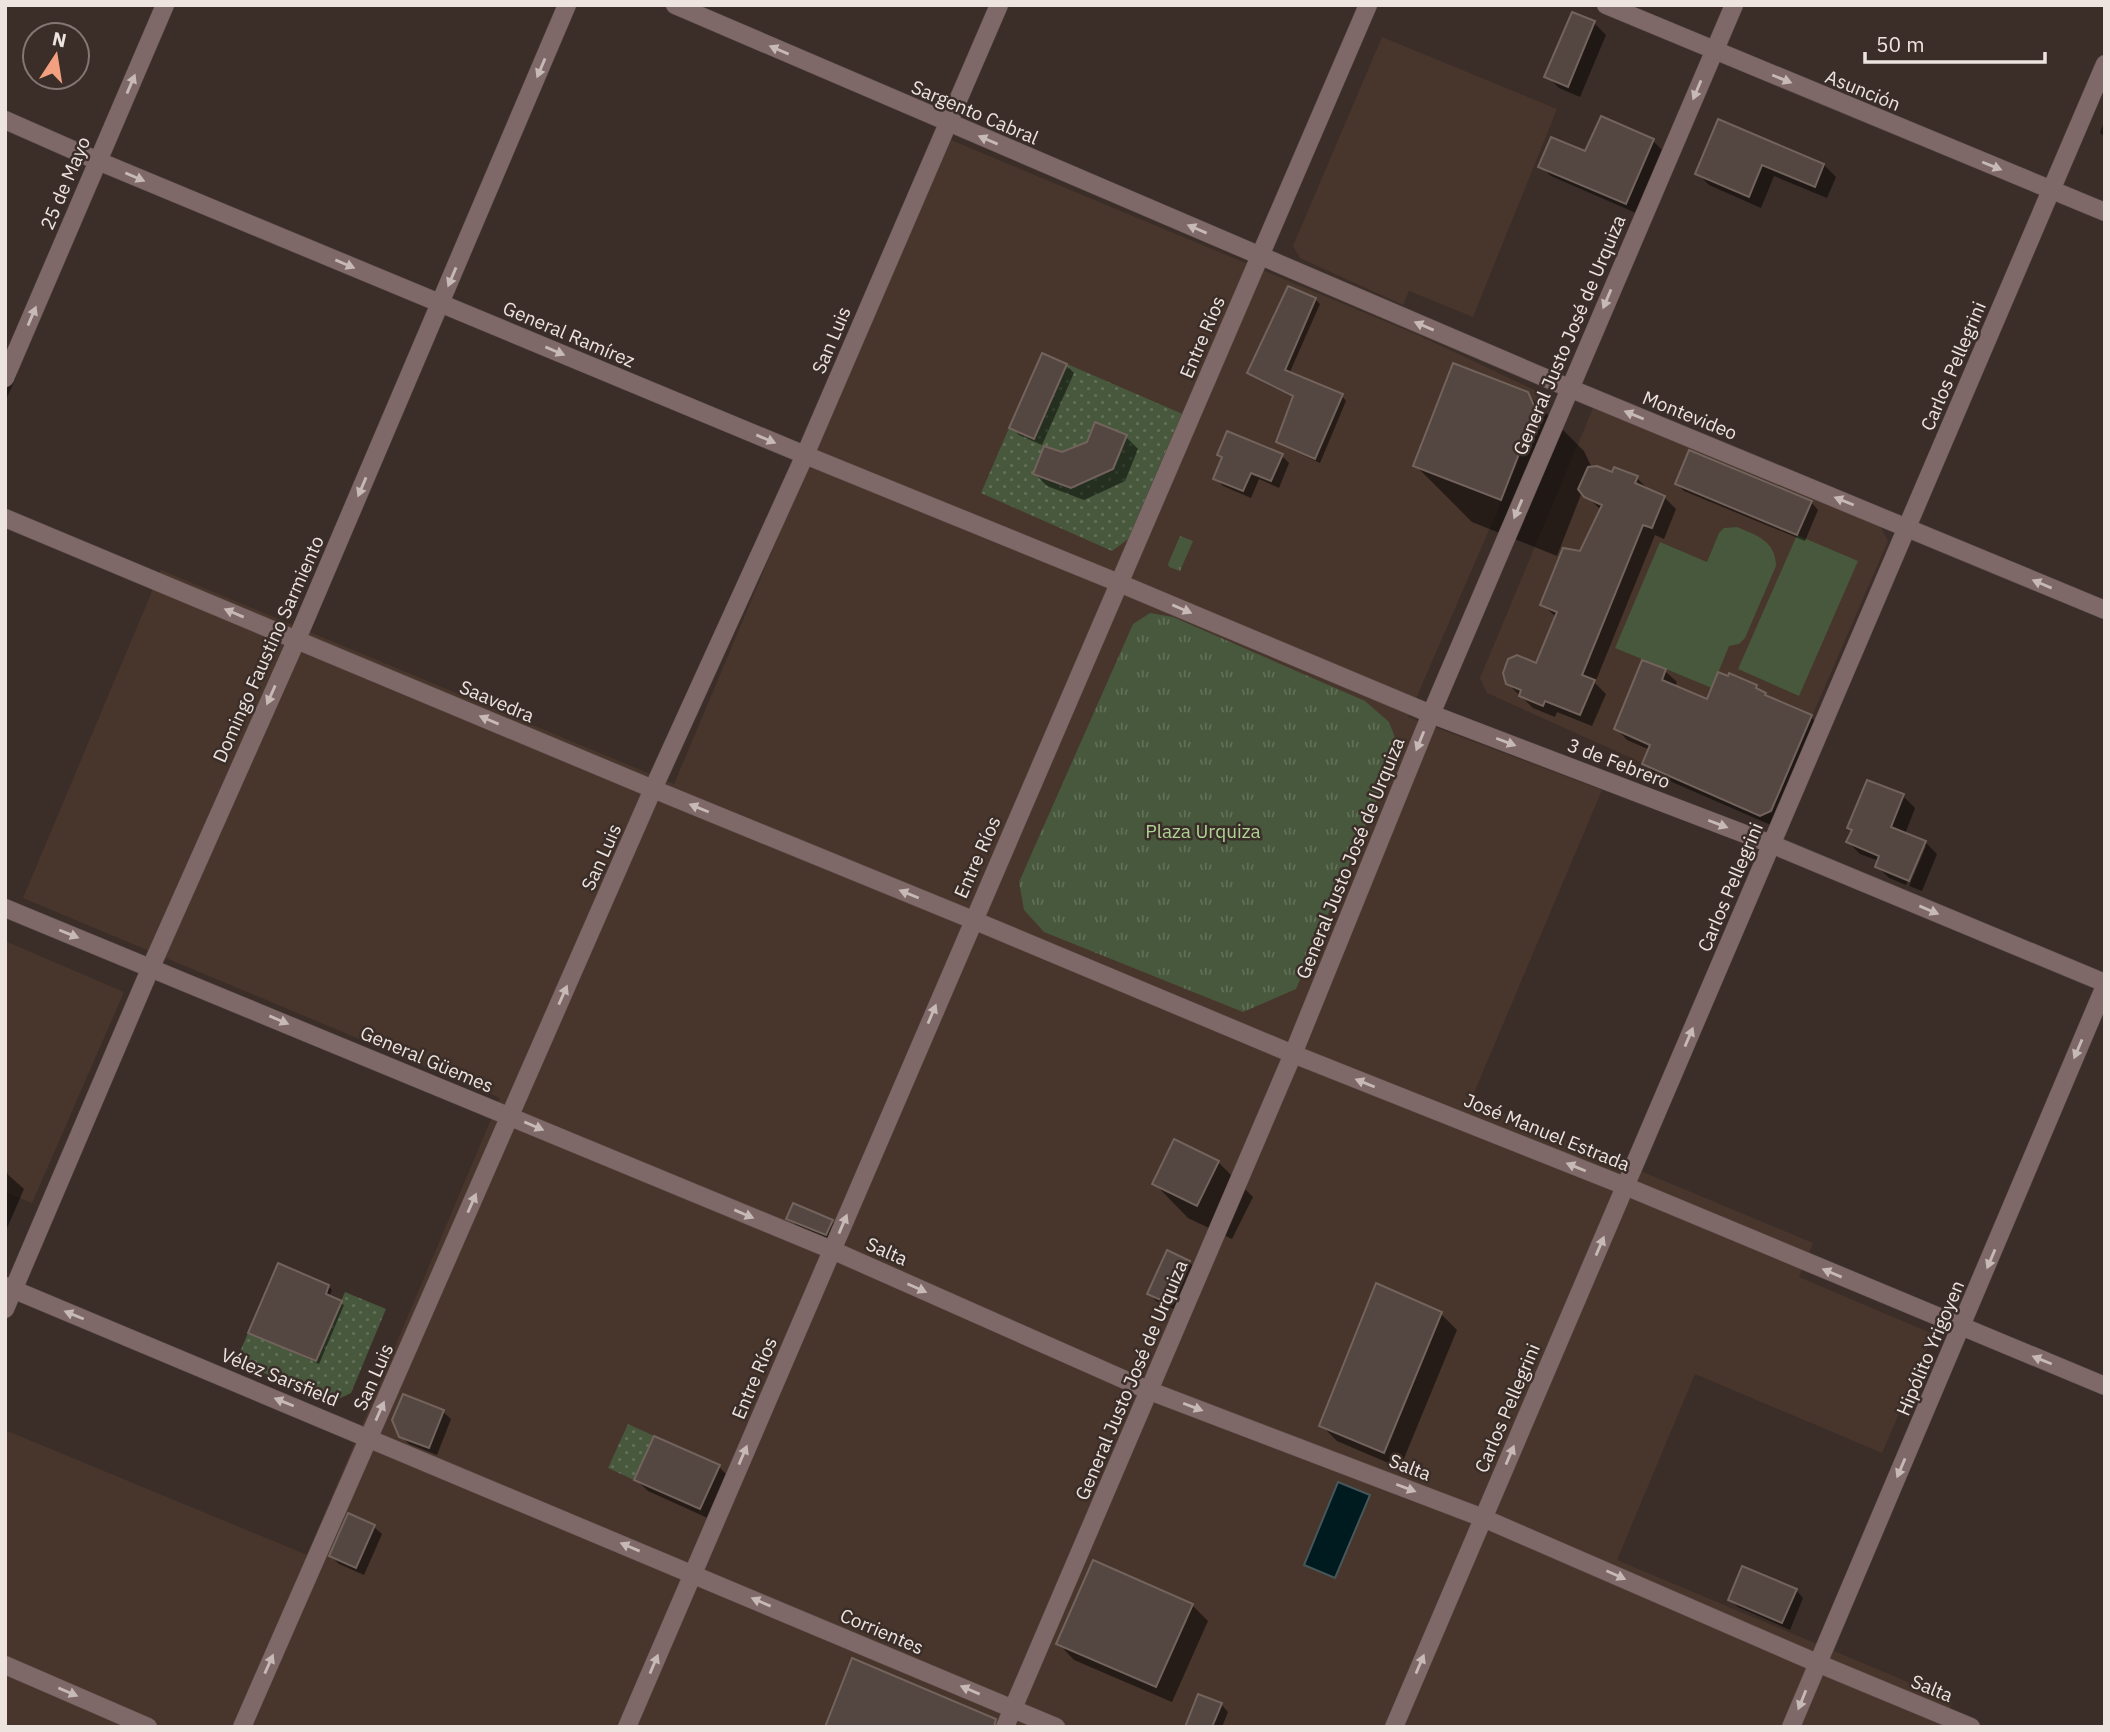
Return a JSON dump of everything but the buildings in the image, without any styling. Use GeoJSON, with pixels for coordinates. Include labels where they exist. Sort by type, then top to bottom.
{"type":"FeatureCollection","features":[{"type":"Feature","properties":{"kind":"street","name":"25 de Mayo"},"geometry":{"type":"LineString","coordinates":[[5,378],[10,353],[98,161],[165,5]]}},
{"type":"Feature","properties":{"kind":"street","name":"Domingo Faustino Sarmiento"},"geometry":{"type":"LineString","coordinates":[[5,1309],[9,1288],[297,639],[568,5]]}},
{"type":"Feature","properties":{"kind":"street","name":"Sargento Cabral"},"geometry":{"type":"LineString","coordinates":[[675,5],[1260,256]]}},
{"type":"Feature","properties":{"kind":"street","name":"San Luis"},"geometry":{"type":"LineString","coordinates":[[242,1727],[653,789],[805,455],[999,5]]}},
{"type":"Feature","properties":{"kind":"street","name":"Entre Ríos"},"geometry":{"type":"LineString","coordinates":[[627,1727],[1368,5]]}},
{"type":"Feature","properties":{"kind":"street","name":"Asunción"},"geometry":{"type":"LineString","coordinates":[[1606,5],[2105,212]]}},
{"type":"Feature","properties":{"kind":"street","name":"General Justo José de Urquiza"},"geometry":{"type":"LineString","coordinates":[[1005,1727],[1293,1054],[1431,714],[1734,5]]}},
{"type":"Feature","properties":{"kind":"street","name":"Carlos Pellegrini"},"geometry":{"type":"LineString","coordinates":[[1394,1727],[2105,64]]}},
{"type":"Feature","properties":{"kind":"street","name":"General Ramírez"},"geometry":{"type":"LineString","coordinates":[[5,120],[441,304],[1119,583]]}},
{"type":"Feature","properties":{"kind":"street","name":"Montevideo"},"geometry":{"type":"LineString","coordinates":[[1260,256],[1569,388],[2105,610]]}},
{"type":"Feature","properties":{"kind":"street","name":"Saavedra"},"geometry":{"type":"LineString","coordinates":[[5,518],[973,920]]}},
{"type":"Feature","properties":{"kind":"street","name":"3 de Febrero"},"geometry":{"type":"LineString","coordinates":[[1119,583],[1431,714],[1771,844],[2105,985]]}},
{"type":"Feature","properties":{"kind":"street","name":"General Güemes"},"geometry":{"type":"LineString","coordinates":[[5,908],[832,1250]]}},
{"type":"Feature","properties":{"kind":"street","name":"José Manuel Estrada"},"geometry":{"type":"LineString","coordinates":[[973,920],[1293,1054],[1625,1186],[2105,1386]]}},
{"type":"Feature","properties":{"kind":"street","name":"Hipólito Yrigoyen"},"geometry":{"type":"LineString","coordinates":[[1791,1727],[2105,985]]}},
{"type":"Feature","properties":{"kind":"street","name":"Salta"},"geometry":{"type":"LineString","coordinates":[[832,1250],[1150,1391],[1483,1518],[1971,1727]]}},
{"type":"Feature","properties":{"kind":"street","name":"Vélez Sarsfield"},"geometry":{"type":"LineString","coordinates":[[9,1288],[693,1573]]}},
{"type":"Feature","properties":{"kind":"street","name":"Corrientes"},"geometry":{"type":"LineString","coordinates":[[693,1573],[1056,1727]]}},
{"type":"Feature","properties":{"kind":"street"},"geometry":{"type":"LineString","coordinates":[[5,1665],[148,1727]]}},
{"type":"Feature","properties":{"kind":"shaded area"},"geometry":{"type":"Polygon","coordinates":[[[1382,37],[1557,109],[1473,317],[1409,291],[1403,305],[1300,258],[1293,246],[1382,37]]]}},
{"type":"Feature","properties":{"kind":"shaded area"},"geometry":{"type":"Polygon","coordinates":[[[946,138],[1418,335],[1547,396],[1408,717],[1602,790],[1471,1100],[1813,1243],[1799,1277],[1933,1334],[1882,1453],[1695,1374],[1617,1560],[1953,1701],[1942,1727],[5,1727],[5,1430],[307,1555],[500,1098],[23,898],[161,570],[674,784],[946,138]]]}},
{"type":"Feature","properties":{"kind":"shaded area"},"geometry":{"type":"Polygon","coordinates":[[[1593,408],[1880,526],[1888,541],[1771,811],[1760,816],[1487,693],[1480,678],[1593,408]]]}},
{"type":"Feature","properties":{"kind":"shaded area"},"geometry":{"type":"Polygon","coordinates":[[[5,941],[124,992],[32,1203],[5,1192],[5,1181],[9,1172],[5,1170],[5,941]]]}},
{"type":"Feature","properties":{"kind":"green space"},"geometry":{"type":"Polygon","coordinates":[[[1067,364],[1185,415],[1131,537],[1112,551],[981,493],[1009,428],[1030,437],[1037,432],[1067,364]],[[1127,435],[1087,442],[1062,452],[1044,446],[1034,474],[1071,488],[1113,469],[1127,435]]]}},
{"type":"Feature","properties":{"kind":"green space"},"geometry":{"type":"Polygon","coordinates":[[[1737,527],[1758,536],[1769,545],[1773,550],[1776,566],[1745,638],[1739,644],[1729,646],[1712,688],[1615,648],[1660,542],[1707,562],[1719,533],[1724,528],[1737,527]]]}},
{"type":"Feature","properties":{"kind":"green space"},"geometry":{"type":"Polygon","coordinates":[[[1797,535],[1858,561],[1799,696],[1738,669],[1797,535]]]}},
{"type":"Feature","properties":{"kind":"green space"},"geometry":{"type":"Polygon","coordinates":[[[1180,536],[1193,541],[1180,571],[1168,564],[1180,536]]]}},
{"type":"Feature","properties":{"kind":"green space","name":"Plaza Urquiza"},"geometry":{"type":"Polygon","coordinates":[[[1150,613],[1173,617],[1365,701],[1389,722],[1399,748],[1296,989],[1243,1012],[1044,932],[1024,910],[1019,882],[1133,624],[1150,613]]]}},
{"type":"Feature","properties":{"kind":"green space"},"geometry":{"type":"Polygon","coordinates":[[[345,1292],[386,1309],[351,1393],[332,1402],[236,1361],[248,1333],[316,1361],[345,1292]]]}},
{"type":"Feature","properties":{"kind":"green space"},"geometry":{"type":"Polygon","coordinates":[[[628,1424],[654,1436],[634,1480],[608,1468],[628,1424]]]}},
{"type":"Feature","properties":{"kind":"water"},"geometry":{"type":"Polygon","coordinates":[[[1338,1482],[1370,1495],[1335,1578],[1304,1565],[1338,1482]]]}}]}
